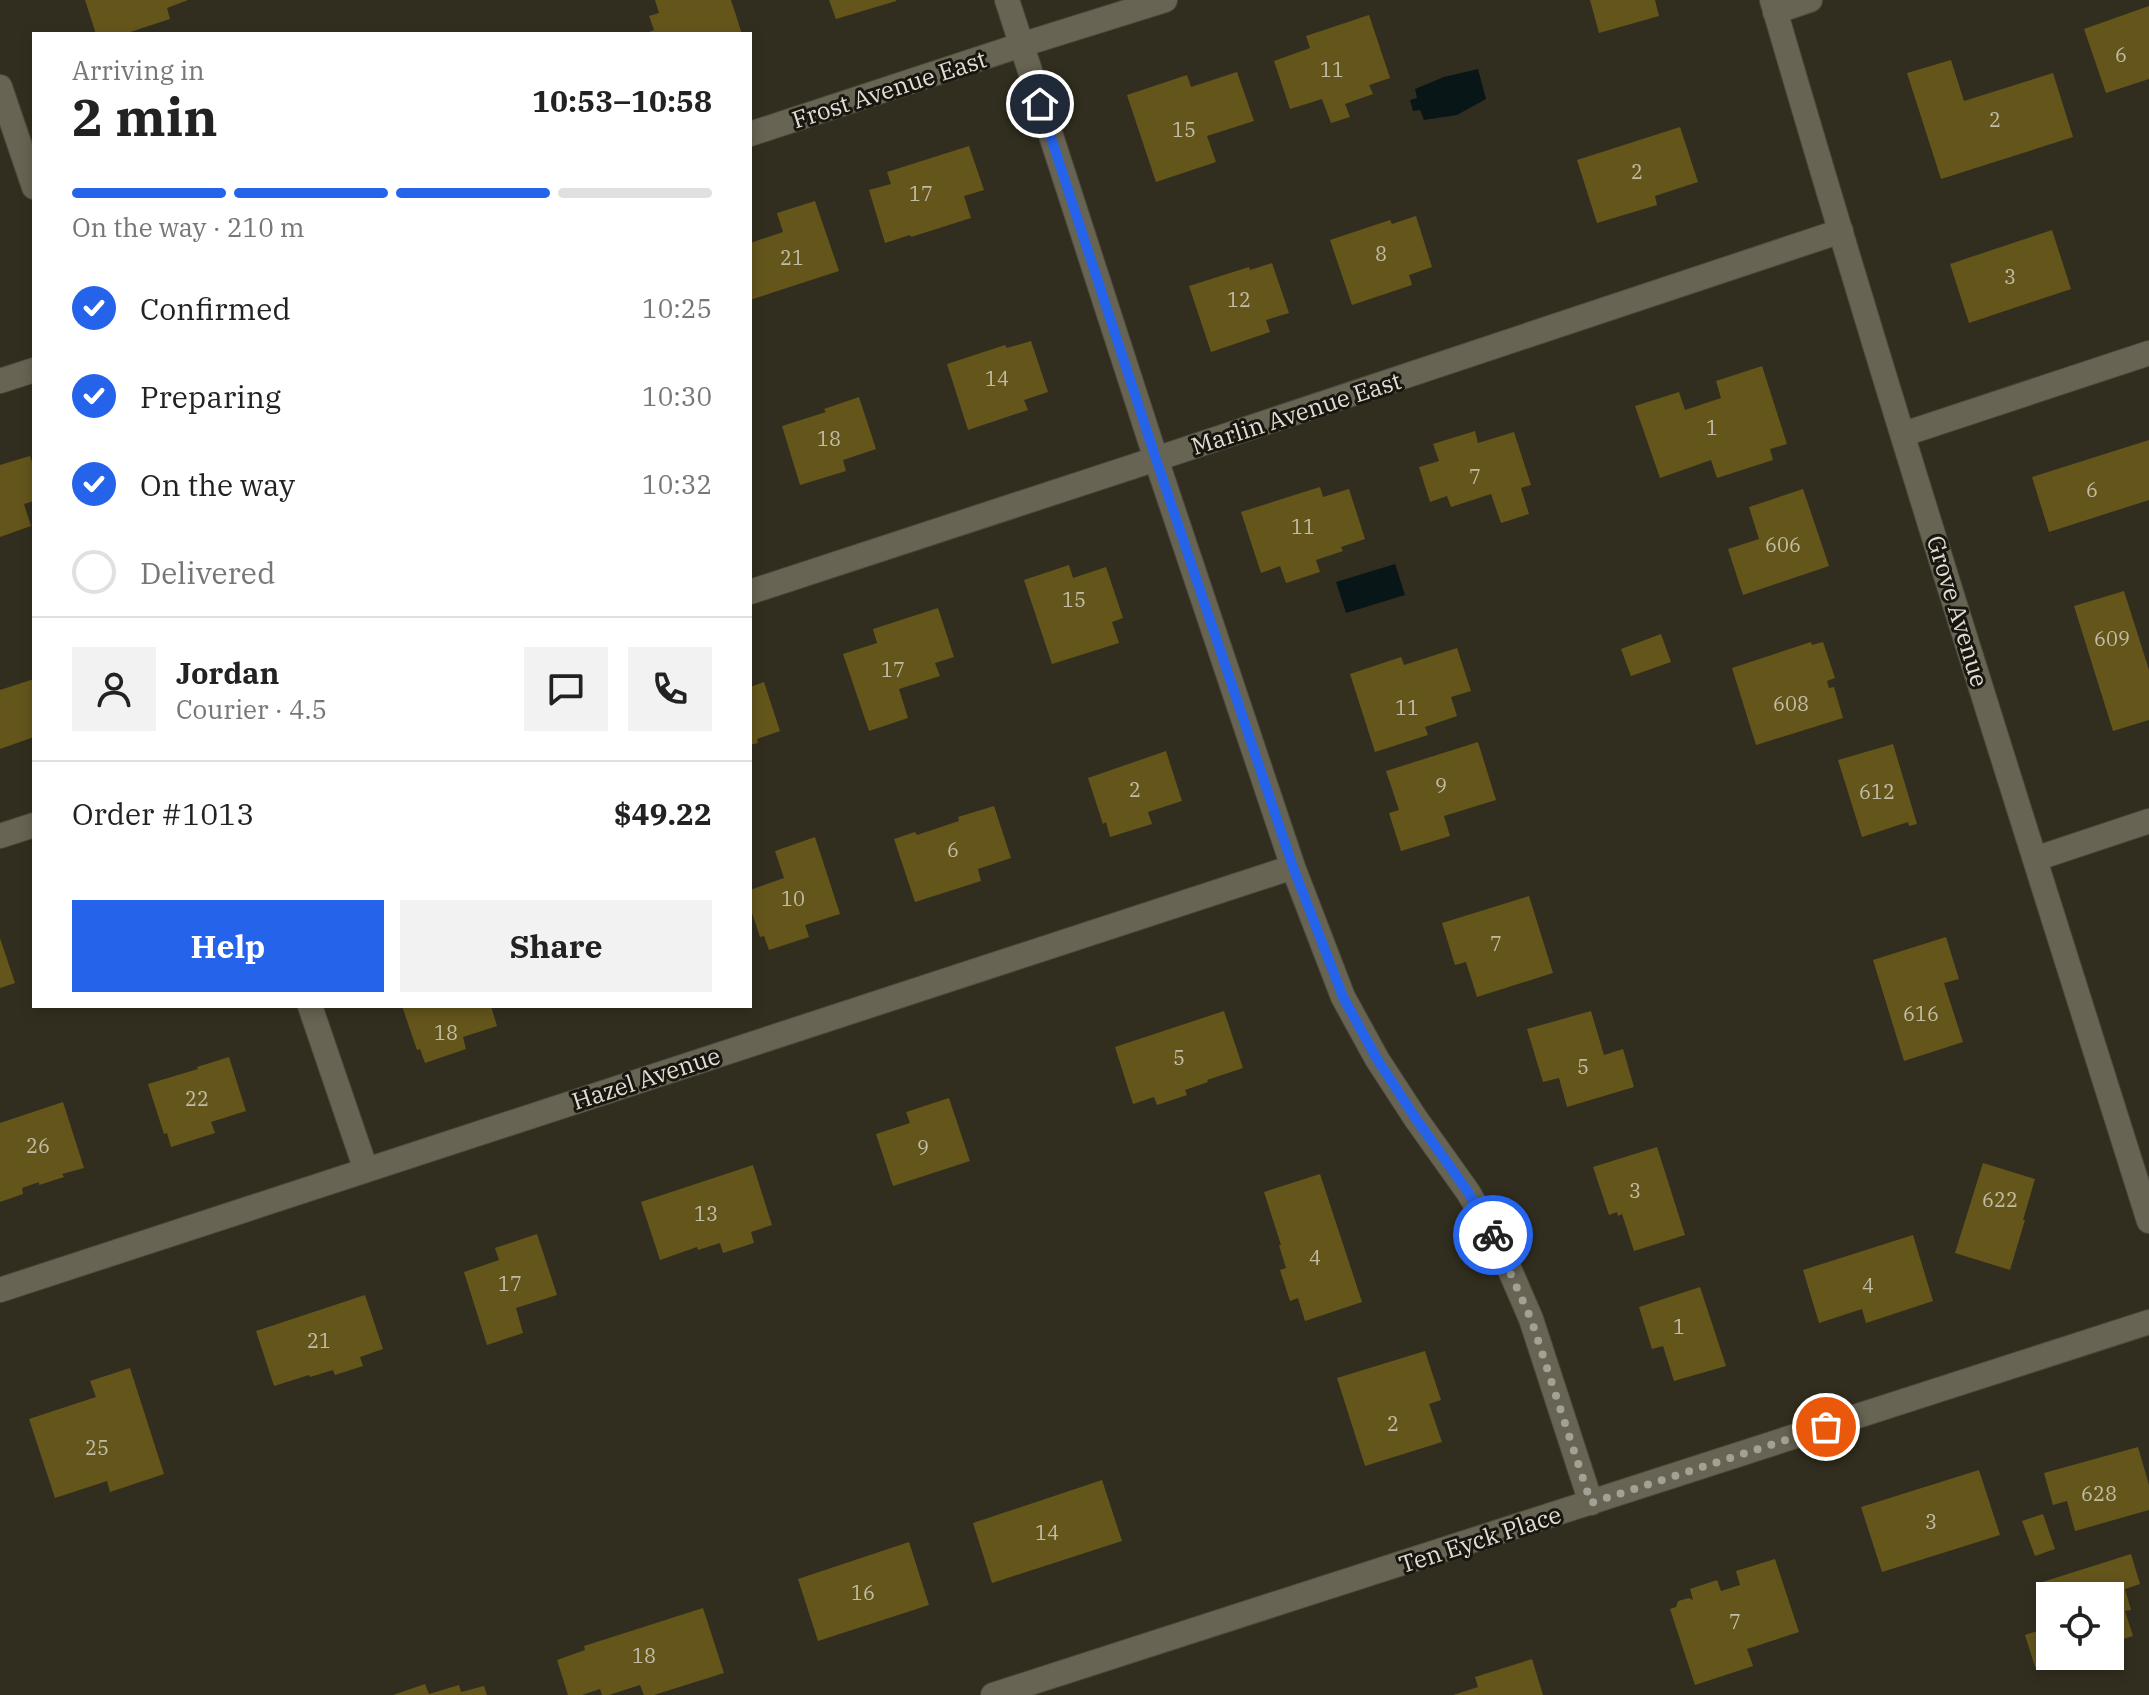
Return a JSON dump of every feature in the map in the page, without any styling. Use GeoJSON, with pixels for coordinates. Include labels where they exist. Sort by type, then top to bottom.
{"type":"FeatureCollection","features":[{"type":"Feature","properties":{"kind":"street"},"geometry":{"type":"LineString","coordinates":[[1007,0],[1293,867],[1343,997],[1377,1059],[1468,1192],[1499,1245],[1531,1319],[1591,1503]]}},
{"type":"Feature","properties":{"kind":"street","name":"Frost Avenue East"},"geometry":{"type":"LineString","coordinates":[[752,133],[1165,0]]}},
{"type":"Feature","properties":{"kind":"street"},"geometry":{"type":"LineString","coordinates":[[1773,6],[1810,0]]}},
{"type":"Feature","properties":{"kind":"street","name":"Grove Avenue"},"geometry":{"type":"LineString","coordinates":[[1773,6],[2149,1221]]}},
{"type":"Feature","properties":{"kind":"street"},"geometry":{"type":"LineString","coordinates":[[0,87],[32,181]]}},
{"type":"Feature","properties":{"kind":"street","name":"Marlin Avenue East"},"geometry":{"type":"LineString","coordinates":[[752,591],[1841,231]]}},
{"type":"Feature","properties":{"kind":"street"},"geometry":{"type":"LineString","coordinates":[[1904,434],[2149,353]]}},
{"type":"Feature","properties":{"kind":"street"},"geometry":{"type":"LineString","coordinates":[[0,381],[32,371]]}},
{"type":"Feature","properties":{"kind":"street"},"geometry":{"type":"LineString","coordinates":[[2035,859],[2149,821]]}},
{"type":"Feature","properties":{"kind":"street"},"geometry":{"type":"LineString","coordinates":[[0,836],[32,826]]}},
{"type":"Feature","properties":{"kind":"street","name":"Hazel Avenue"},"geometry":{"type":"LineString","coordinates":[[0,1290],[1293,867]]}},
{"type":"Feature","properties":{"kind":"street"},"geometry":{"type":"LineString","coordinates":[[311,1008],[366,1170]]}},
{"type":"Feature","properties":{"kind":"street","name":"Ten Eyck Place"},"geometry":{"type":"LineString","coordinates":[[993,1695],[2149,1322]]}},
{"type":"Feature","properties":{"kind":"shaded area"},"geometry":{"type":"Polygon","coordinates":[[[1478,69],[1486,99],[1457,115],[1424,120],[1420,110],[1413,111],[1410,100],[1417,98],[1415,89],[1444,77],[1478,69]]]}},
{"type":"Feature","properties":{"kind":"shaded area"},"geometry":{"type":"Polygon","coordinates":[[[1395,564],[1405,595],[1346,613],[1336,582],[1395,564]]]}},
{"type":"Feature","properties":{"kind":"building"},"geometry":{"type":"Polygon","coordinates":[[[85,0],[188,0],[167,8],[170,19],[130,32],[95,32],[85,0]]]}},
{"type":"Feature","properties":{"kind":"building"},"geometry":{"type":"Polygon","coordinates":[[[655,0],[731,0],[741,32],[648,32],[654,30],[649,16],[659,13],[655,0]]]}},
{"type":"Feature","properties":{"kind":"building"},"geometry":{"type":"Polygon","coordinates":[[[829,0],[896,0],[896,1],[836,19],[829,0]]]}},
{"type":"Feature","properties":{"kind":"building"},"geometry":{"type":"Polygon","coordinates":[[[1590,0],[1655,0],[1659,16],[1599,33],[1590,0]]]}},
{"type":"Feature","properties":{"kind":"building"},"geometry":{"type":"Polygon","coordinates":[[[2149,6],[2149,79],[2106,93],[2084,29],[2149,6]]]}},
{"type":"Feature","properties":{"kind":"building"},"geometry":{"type":"Polygon","coordinates":[[[1369,15],[1390,78],[1369,85],[1373,94],[1345,104],[1350,117],[1331,123],[1322,99],[1290,109],[1274,61],[1310,48],[1306,36],[1369,15]]]}},
{"type":"Feature","properties":{"kind":"building"},"geometry":{"type":"Polygon","coordinates":[[[1951,60],[1964,101],[2053,73],[2073,137],[1941,179],[1907,73],[1951,60]]]}},
{"type":"Feature","properties":{"kind":"building"},"geometry":{"type":"Polygon","coordinates":[[[1237,72],[1254,121],[1207,136],[1216,162],[1156,182],[1127,95],[1187,75],[1191,87],[1237,72]]]}},
{"type":"Feature","properties":{"kind":"building"},"geometry":{"type":"Polygon","coordinates":[[[1680,127],[1698,182],[1655,196],[1657,205],[1597,223],[1577,160],[1680,127]]]}},
{"type":"Feature","properties":{"kind":"building"},"geometry":{"type":"Polygon","coordinates":[[[969,146],[984,190],[964,196],[971,218],[885,243],[869,190],[891,184],[887,172],[969,146]]]}},
{"type":"Feature","properties":{"kind":"building"},"geometry":{"type":"Polygon","coordinates":[[[815,201],[839,271],[752,299],[752,242],[783,232],[777,213],[815,201]]]}},
{"type":"Feature","properties":{"kind":"building"},"geometry":{"type":"Polygon","coordinates":[[[1416,216],[1432,267],[1409,275],[1412,285],[1352,305],[1330,240],[1390,220],[1392,224],[1416,216]]]}},
{"type":"Feature","properties":{"kind":"building"},"geometry":{"type":"Polygon","coordinates":[[[2052,230],[2071,289],[1969,323],[1950,264],[2052,230]]]}},
{"type":"Feature","properties":{"kind":"building"},"geometry":{"type":"Polygon","coordinates":[[[1272,263],[1289,313],[1266,320],[1270,332],[1211,352],[1189,286],[1272,263]]]}},
{"type":"Feature","properties":{"kind":"building"},"geometry":{"type":"Polygon","coordinates":[[[1031,341],[1048,392],[1024,400],[1028,410],[968,430],[947,364],[1005,345],[1007,348],[1031,341]]]}},
{"type":"Feature","properties":{"kind":"building"},"geometry":{"type":"Polygon","coordinates":[[[1762,366],[1787,444],[1770,449],[1773,460],[1717,478],[1711,460],[1660,478],[1635,406],[1679,392],[1685,410],[1721,398],[1716,381],[1762,366]]]}},
{"type":"Feature","properties":{"kind":"building"},"geometry":{"type":"Polygon","coordinates":[[[859,397],[876,449],[843,460],[846,471],[800,485],[782,426],[826,412],[824,409],[859,397]]]}},
{"type":"Feature","properties":{"kind":"building"},"geometry":{"type":"Polygon","coordinates":[[[1475,431],[1478,443],[1514,432],[1531,485],[1521,488],[1529,514],[1501,523],[1491,494],[1451,507],[1447,496],[1430,502],[1419,467],[1439,461],[1433,444],[1475,431]]]}},
{"type":"Feature","properties":{"kind":"building"},"geometry":{"type":"Polygon","coordinates":[[[2149,440],[2149,500],[2049,532],[2032,477],[2149,440]]]}},
{"type":"Feature","properties":{"kind":"building"},"geometry":{"type":"Polygon","coordinates":[[[30,456],[32,462],[32,502],[24,504],[31,526],[0,537],[0,465],[30,456]]]}},
{"type":"Feature","properties":{"kind":"building"},"geometry":{"type":"Polygon","coordinates":[[[1320,487],[1323,497],[1349,489],[1365,539],[1316,560],[1320,572],[1286,583],[1280,566],[1261,573],[1241,512],[1320,487]]]}},
{"type":"Feature","properties":{"kind":"building"},"geometry":{"type":"Polygon","coordinates":[[[1803,489],[1829,566],[1743,595],[1728,549],[1759,539],[1749,507],[1803,489]]]}},
{"type":"Feature","properties":{"kind":"building"},"geometry":{"type":"Polygon","coordinates":[[[1069,565],[1073,578],[1106,567],[1123,618],[1112,622],[1119,643],[1052,664],[1024,580],[1069,565]]]}},
{"type":"Feature","properties":{"kind":"building"},"geometry":{"type":"Polygon","coordinates":[[[2124,591],[2149,670],[2149,720],[2113,731],[2074,606],[2124,591]]]}},
{"type":"Feature","properties":{"kind":"building"},"geometry":{"type":"Polygon","coordinates":[[[938,608],[954,657],[935,663],[940,676],[899,689],[908,718],[869,731],[843,654],[877,643],[873,629],[938,608]]]}},
{"type":"Feature","properties":{"kind":"building"},"geometry":{"type":"Polygon","coordinates":[[[1661,634],[1671,662],[1631,676],[1621,649],[1661,634]]]}},
{"type":"Feature","properties":{"kind":"building"},"geometry":{"type":"Polygon","coordinates":[[[1811,642],[1812,645],[1823,642],[1835,678],[1827,681],[1829,688],[1834,687],[1843,718],[1756,745],[1732,668],[1811,642]]]}},
{"type":"Feature","properties":{"kind":"building"},"geometry":{"type":"Polygon","coordinates":[[[1457,648],[1471,691],[1451,697],[1457,716],[1425,727],[1428,735],[1375,752],[1350,674],[1401,657],[1404,665],[1457,648]]]}},
{"type":"Feature","properties":{"kind":"building"},"geometry":{"type":"Polygon","coordinates":[[[32,680],[32,738],[0,749],[0,690],[32,680]]]}},
{"type":"Feature","properties":{"kind":"building"},"geometry":{"type":"Polygon","coordinates":[[[764,682],[780,731],[757,739],[758,743],[752,744],[752,686],[764,682]]]}},
{"type":"Feature","properties":{"kind":"building"},"geometry":{"type":"Polygon","coordinates":[[[1478,742],[1496,800],[1444,816],[1450,836],[1401,851],[1389,813],[1399,810],[1386,771],[1478,742]]]}},
{"type":"Feature","properties":{"kind":"building"},"geometry":{"type":"Polygon","coordinates":[[[1893,744],[1917,824],[1909,826],[1908,822],[1862,837],[1838,760],[1893,744]]]}},
{"type":"Feature","properties":{"kind":"building"},"geometry":{"type":"Polygon","coordinates":[[[1166,751],[1182,801],[1148,812],[1152,824],[1110,837],[1088,778],[1166,751]]]}},
{"type":"Feature","properties":{"kind":"building"},"geometry":{"type":"Polygon","coordinates":[[[994,806],[1011,858],[978,869],[981,881],[915,902],[894,839],[915,832],[917,835],[994,806]]]}},
{"type":"Feature","properties":{"kind":"building"},"geometry":{"type":"Polygon","coordinates":[[[815,837],[840,914],[805,925],[809,937],[769,950],[764,936],[760,937],[752,913],[752,889],[784,878],[775,851],[815,837]]]}},
{"type":"Feature","properties":{"kind":"building"},"geometry":{"type":"Polygon","coordinates":[[[1529,896],[1553,973],[1477,997],[1466,962],[1455,965],[1442,923],[1529,896]]]}},
{"type":"Feature","properties":{"kind":"building"},"geometry":{"type":"Polygon","coordinates":[[[1946,937],[1959,979],[1944,983],[1963,1042],[1904,1061],[1873,960],[1946,937]]]}},
{"type":"Feature","properties":{"kind":"building"},"geometry":{"type":"Polygon","coordinates":[[[0,938],[15,983],[0,988],[0,938]]]}},
{"type":"Feature","properties":{"kind":"building"},"geometry":{"type":"Polygon","coordinates":[[[403,1008],[492,1008],[497,1026],[463,1037],[466,1049],[425,1063],[420,1049],[417,1050],[403,1008]]]}},
{"type":"Feature","properties":{"kind":"building"},"geometry":{"type":"Polygon","coordinates":[[[1224,1011],[1243,1068],[1207,1080],[1185,1090],[1187,1095],[1157,1105],[1154,1097],[1133,1104],[1115,1047],[1224,1011]]]}},
{"type":"Feature","properties":{"kind":"building"},"geometry":{"type":"Polygon","coordinates":[[[1591,1011],[1604,1055],[1623,1049],[1634,1087],[1567,1107],[1559,1078],[1543,1082],[1527,1029],[1591,1011]]]}},
{"type":"Feature","properties":{"kind":"building"},"geometry":{"type":"Polygon","coordinates":[[[229,1057],[246,1111],[211,1122],[215,1133],[171,1147],[148,1084],[229,1057]]]}},
{"type":"Feature","properties":{"kind":"building"},"geometry":{"type":"Polygon","coordinates":[[[949,1098],[970,1161],[893,1186],[876,1134],[910,1123],[906,1112],[949,1098]]]}},
{"type":"Feature","properties":{"kind":"building"},"geometry":{"type":"Polygon","coordinates":[[[63,1102],[84,1168],[62,1174],[64,1177],[22,1188],[23,1194],[0,1202],[0,1123],[63,1102]]]}},
{"type":"Feature","properties":{"kind":"building"},"geometry":{"type":"Polygon","coordinates":[[[1657,1147],[1685,1235],[1634,1251],[1622,1214],[1609,1215],[1593,1167],[1657,1147]]]}},
{"type":"Feature","properties":{"kind":"building"},"geometry":{"type":"Polygon","coordinates":[[[1983,1163],[2035,1179],[2010,1270],[1955,1253],[1983,1163]]]}},
{"type":"Feature","properties":{"kind":"building"},"geometry":{"type":"Polygon","coordinates":[[[753,1165],[772,1225],[751,1232],[754,1243],[723,1253],[720,1243],[698,1250],[697,1247],[660,1260],[641,1202],[753,1165]]]}},
{"type":"Feature","properties":{"kind":"building"},"geometry":{"type":"Polygon","coordinates":[[[1320,1174],[1362,1302],[1305,1321],[1298,1298],[1290,1301],[1280,1270],[1286,1268],[1264,1192],[1320,1174]]]}},
{"type":"Feature","properties":{"kind":"building"},"geometry":{"type":"Polygon","coordinates":[[[537,1234],[557,1295],[516,1308],[523,1333],[487,1345],[464,1272],[499,1260],[495,1248],[537,1234]]]}},
{"type":"Feature","properties":{"kind":"building"},"geometry":{"type":"Polygon","coordinates":[[[1913,1235],[1933,1301],[1866,1323],[1862,1309],[1819,1323],[1803,1270],[1913,1235]]]}},
{"type":"Feature","properties":{"kind":"building"},"geometry":{"type":"Polygon","coordinates":[[[1700,1287],[1726,1366],[1674,1381],[1663,1346],[1652,1349],[1639,1307],[1700,1287]]]}},
{"type":"Feature","properties":{"kind":"building"},"geometry":{"type":"Polygon","coordinates":[[[365,1295],[383,1349],[360,1357],[363,1366],[335,1375],[333,1370],[309,1375],[274,1386],[256,1331],[365,1295]]]}},
{"type":"Feature","properties":{"kind":"building"},"geometry":{"type":"Polygon","coordinates":[[[1425,1351],[1441,1400],[1429,1404],[1442,1442],[1365,1466],[1337,1378],[1425,1351]]]}},
{"type":"Feature","properties":{"kind":"building"},"geometry":{"type":"Polygon","coordinates":[[[130,1368],[164,1474],[110,1492],[107,1481],[55,1498],[29,1419],[96,1397],[90,1381],[130,1368]]]}},
{"type":"Feature","properties":{"kind":"building"},"geometry":{"type":"Polygon","coordinates":[[[2138,1447],[2149,1485],[2149,1510],[2075,1531],[2067,1501],[2053,1505],[2044,1473],[2138,1447]]]}},
{"type":"Feature","properties":{"kind":"building"},"geometry":{"type":"Polygon","coordinates":[[[1979,1470],[2000,1535],[1882,1572],[1861,1507],[1979,1470]]]}},
{"type":"Feature","properties":{"kind":"building"},"geometry":{"type":"Polygon","coordinates":[[[1102,1480],[1122,1541],[992,1583],[973,1523],[1102,1480]]]}},
{"type":"Feature","properties":{"kind":"building"},"geometry":{"type":"Polygon","coordinates":[[[2043,1514],[2055,1549],[2035,1556],[2022,1521],[2043,1514]]]}},
{"type":"Feature","properties":{"kind":"building"},"geometry":{"type":"Polygon","coordinates":[[[909,1542],[929,1605],[818,1641],[798,1579],[909,1542]]]}},
{"type":"Feature","properties":{"kind":"building"},"geometry":{"type":"Polygon","coordinates":[[[2131,1554],[2140,1584],[2125,1589],[2131,1610],[2125,1611],[2133,1636],[2124,1639],[2124,1582],[2042,1582],[2131,1554]]]}},
{"type":"Feature","properties":{"kind":"building"},"geometry":{"type":"Polygon","coordinates":[[[1775,1559],[1799,1632],[1747,1649],[1753,1666],[1695,1685],[1670,1609],[1676,1607],[1678,1601],[1693,1600],[1690,1589],[1717,1580],[1721,1591],[1740,1585],[1736,1571],[1775,1559]]]}},
{"type":"Feature","properties":{"kind":"building"},"geometry":{"type":"Polygon","coordinates":[[[703,1608],[724,1673],[654,1695],[644,1695],[640,1685],[609,1695],[602,1695],[600,1689],[582,1695],[568,1695],[557,1660],[585,1650],[584,1646],[703,1608]]]}},
{"type":"Feature","properties":{"kind":"building"},"geometry":{"type":"Polygon","coordinates":[[[2036,1631],[2036,1667],[2035,1667],[2025,1635],[2036,1631]]]}},
{"type":"Feature","properties":{"kind":"building"},"geometry":{"type":"Polygon","coordinates":[[[1532,1659],[1543,1695],[1453,1695],[1478,1687],[1475,1677],[1532,1659]]]}},
{"type":"Feature","properties":{"kind":"building"},"geometry":{"type":"Polygon","coordinates":[[[425,1684],[429,1694],[459,1685],[461,1692],[484,1686],[487,1695],[393,1695],[425,1684]]]}},
{"type":"Feature","properties":{"kind":"way so far"},"geometry":{"type":"LineString","coordinates":[[1493,1235],[1531,1319],[1591,1503],[1826,1427]]}},
{"type":"Feature","properties":{"kind":"route"},"geometry":{"type":"LineString","coordinates":[[1040,104],[1293,867],[1343,997],[1377,1059],[1468,1192],[1493,1235]]}}]}
